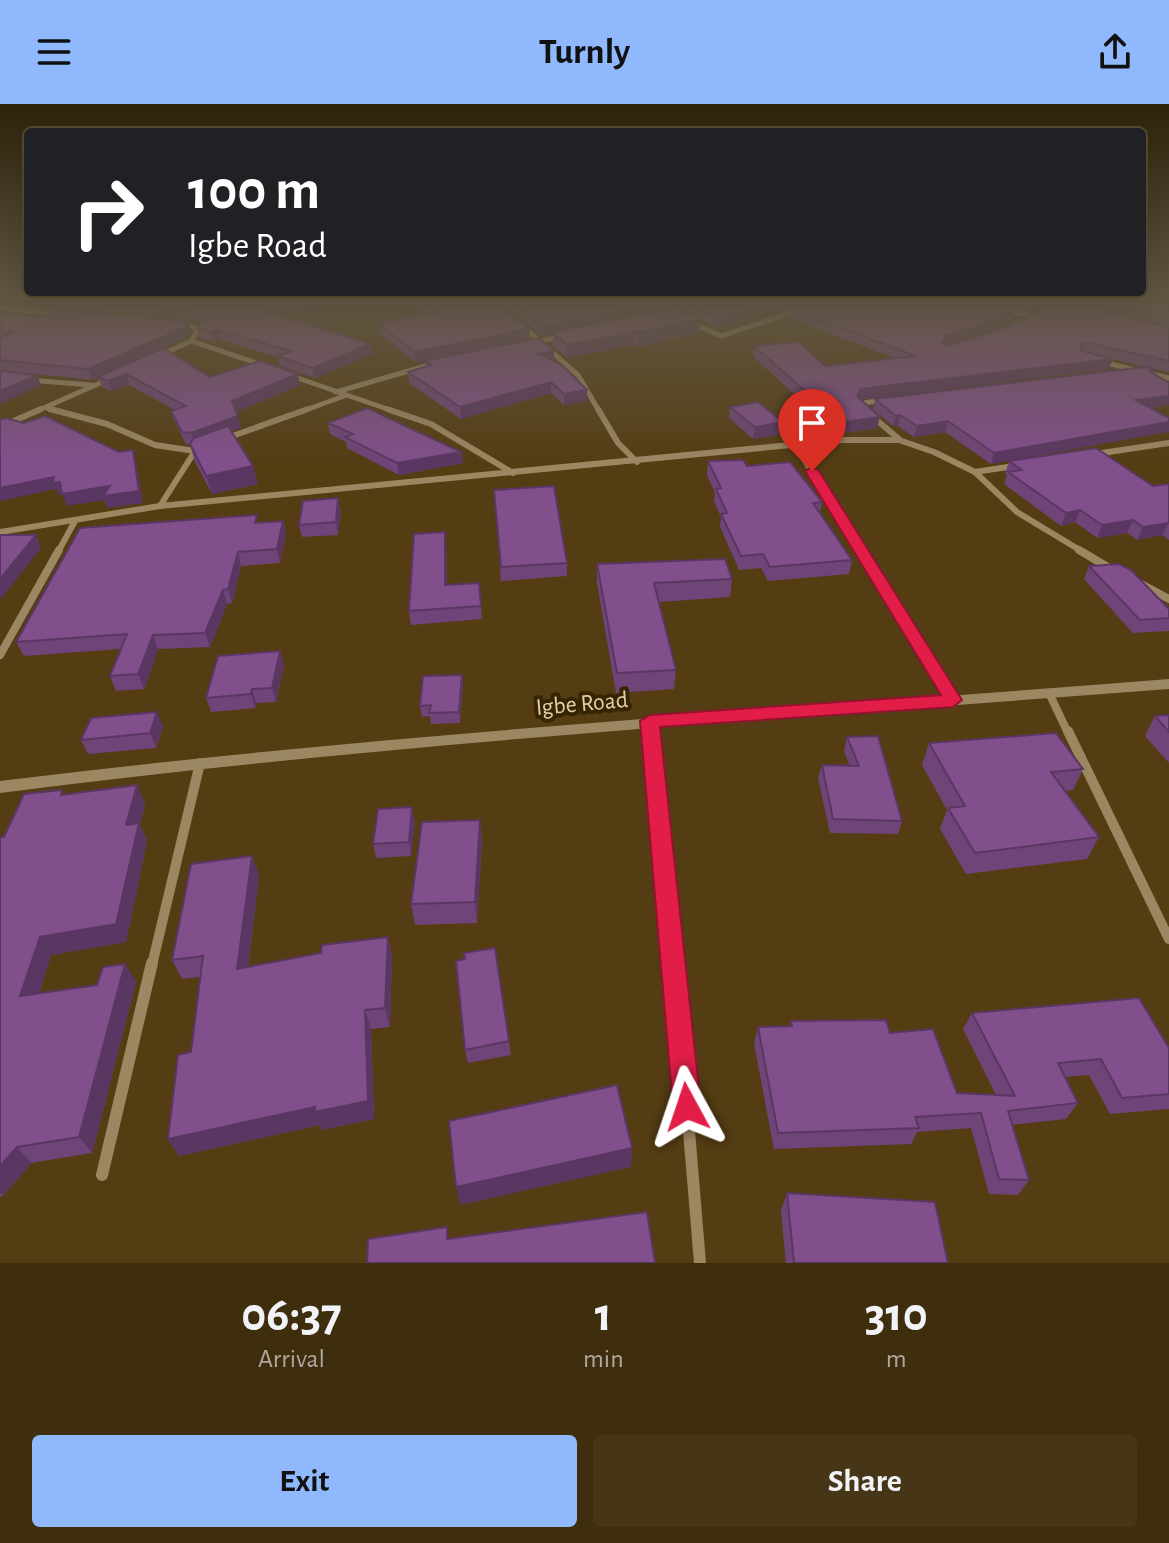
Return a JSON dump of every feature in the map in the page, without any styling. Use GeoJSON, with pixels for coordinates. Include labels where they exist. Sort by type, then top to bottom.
{"type":"FeatureCollection","features":[{"type":"Feature","properties":{"kind":"street"},"geometry":{"type":"LineString","coordinates":[[150,360],[163,354]]}},
{"type":"Feature","properties":{"kind":"street"},"geometry":{"type":"LineString","coordinates":[[229,354],[273,369]]}},
{"type":"Feature","properties":{"kind":"street"},"geometry":{"type":"LineString","coordinates":[[555,354],[578,375],[618,443],[637,462]]}},
{"type":"Feature","properties":{"kind":"street"},"geometry":{"type":"LineString","coordinates":[[1097,361],[1169,378]]}},
{"type":"Feature","properties":{"kind":"street"},"geometry":{"type":"LineString","coordinates":[[336,392],[439,363]]}},
{"type":"Feature","properties":{"kind":"street"},"geometry":{"type":"LineString","coordinates":[[1110,374],[1140,371]]}},
{"type":"Feature","properties":{"kind":"street"},"geometry":{"type":"LineString","coordinates":[[0,427],[123,373]]}},
{"type":"Feature","properties":{"kind":"street"},"geometry":{"type":"LineString","coordinates":[[287,374],[431,424],[514,474]]}},
{"type":"Feature","properties":{"kind":"street"},"geometry":{"type":"LineString","coordinates":[[16,378],[96,385]]}},
{"type":"Feature","properties":{"kind":"street"},"geometry":{"type":"LineString","coordinates":[[217,442],[344,396]]}},
{"type":"Feature","properties":{"kind":"street"},"geometry":{"type":"LineString","coordinates":[[899,440],[860,405],[900,399]]}},
{"type":"Feature","properties":{"kind":"street"},"geometry":{"type":"LineString","coordinates":[[46,408],[107,424],[155,445],[195,451],[206,446]]}},
{"type":"Feature","properties":{"kind":"street"},"geometry":{"type":"LineString","coordinates":[[0,532],[160,506],[843,440],[899,440],[934,452],[975,472],[1017,512],[1119,573]]}},
{"type":"Feature","properties":{"kind":"street"},"geometry":{"type":"LineString","coordinates":[[1082,456],[1169,443]]}},
{"type":"Feature","properties":{"kind":"street"},"geometry":{"type":"LineString","coordinates":[[796,446],[953,700]]}},
{"type":"Feature","properties":{"kind":"street"},"geometry":{"type":"LineString","coordinates":[[160,506],[195,451]]}},
{"type":"Feature","properties":{"kind":"street"},"geometry":{"type":"LineString","coordinates":[[975,472],[1021,465]]}},
{"type":"Feature","properties":{"kind":"street"},"geometry":{"type":"LineString","coordinates":[[0,655],[75,521]]}},
{"type":"Feature","properties":{"kind":"street"},"geometry":{"type":"LineString","coordinates":[[1132,580],[1169,599]]}},
{"type":"Feature","properties":{"kind":"street","name":"Igbe Road"},"geometry":{"type":"LineString","coordinates":[[1,788],[200,763],[650,721],[1169,684]]}},
{"type":"Feature","properties":{"kind":"street"},"geometry":{"type":"LineString","coordinates":[[1049,693],[1169,939]]}},
{"type":"Feature","properties":{"kind":"street"},"geometry":{"type":"LineString","coordinates":[[650,721],[671,920],[700,1263]]}},
{"type":"Feature","properties":{"kind":"street"},"geometry":{"type":"LineString","coordinates":[[102,1175],[200,763]]}},
{"type":"Feature","properties":{"kind":"building"},"geometry":{"type":"Polygon","coordinates":[[[0,354],[122,354],[88,369],[0,360],[0,354]]]}},
{"type":"Feature","properties":{"kind":"building"},"geometry":{"type":"Polygon","coordinates":[[[149,354],[173,354],[210,377],[260,361],[298,374],[232,401],[238,416],[191,433],[182,432],[171,411],[186,406],[126,374],[108,381],[98,377],[149,354]]]}},
{"type":"Feature","properties":{"kind":"building"},"geometry":{"type":"Polygon","coordinates":[[[283,354],[346,354],[313,368],[278,356],[283,354]]]}},
{"type":"Feature","properties":{"kind":"building"},"geometry":{"type":"Polygon","coordinates":[[[459,354],[538,354],[562,365],[587,390],[564,394],[551,382],[460,407],[408,372],[431,365],[425,361],[459,354]]]}},
{"type":"Feature","properties":{"kind":"building"},"geometry":{"type":"Polygon","coordinates":[[[763,354],[812,354],[825,366],[916,356],[911,354],[1094,354],[1113,359],[861,389],[857,396],[880,417],[816,426],[795,412],[822,406],[763,354]]]}},
{"type":"Feature","properties":{"kind":"building"},"geometry":{"type":"Polygon","coordinates":[[[1138,354],[1169,354],[1169,361],[1138,354]]]}},
{"type":"Feature","properties":{"kind":"building"},"geometry":{"type":"Polygon","coordinates":[[[1144,367],[1154,369],[1150,371],[1169,383],[1169,396],[1136,400],[1169,418],[1169,422],[994,453],[948,421],[917,426],[900,415],[896,416],[875,399],[1144,367]]]}},
{"type":"Feature","properties":{"kind":"building"},"geometry":{"type":"Polygon","coordinates":[[[0,371],[37,375],[0,391],[0,371]]]}},
{"type":"Feature","properties":{"kind":"building"},"geometry":{"type":"Polygon","coordinates":[[[758,402],[783,422],[755,427],[730,407],[758,402]]]}},
{"type":"Feature","properties":{"kind":"building"},"geometry":{"type":"Polygon","coordinates":[[[367,408],[461,452],[397,463],[345,437],[353,434],[328,423],[367,408]]]}},
{"type":"Feature","properties":{"kind":"building"},"geometry":{"type":"Polygon","coordinates":[[[45,416],[119,452],[133,450],[139,491],[103,496],[110,486],[62,494],[60,482],[53,483],[54,477],[0,488],[0,420],[6,418],[24,423],[45,416]]]}},
{"type":"Feature","properties":{"kind":"building"},"geometry":{"type":"Polygon","coordinates":[[[228,426],[253,466],[206,476],[190,444],[194,438],[228,426]]]}},
{"type":"Feature","properties":{"kind":"building"},"geometry":{"type":"Polygon","coordinates":[[[1096,448],[1153,486],[1169,484],[1169,523],[1143,527],[1133,520],[1102,525],[1080,510],[1066,513],[1008,472],[1022,470],[1009,461],[1096,448]]]}},
{"type":"Feature","properties":{"kind":"building"},"geometry":{"type":"Polygon","coordinates":[[[743,460],[747,466],[790,462],[822,502],[813,503],[852,560],[770,567],[763,554],[741,556],[721,514],[727,513],[716,489],[721,488],[708,461],[743,460]]]}},
{"type":"Feature","properties":{"kind":"building"},"geometry":{"type":"Polygon","coordinates":[[[554,486],[567,563],[501,567],[494,490],[554,486]]]}},
{"type":"Feature","properties":{"kind":"building"},"geometry":{"type":"Polygon","coordinates":[[[338,498],[336,522],[299,525],[303,501],[338,498]]]}},
{"type":"Feature","properties":{"kind":"building"},"geometry":{"type":"Polygon","coordinates":[[[257,515],[255,523],[283,521],[277,549],[238,552],[228,589],[223,590],[205,633],[153,635],[138,674],[110,676],[127,634],[16,642],[80,528],[257,515]]]}},
{"type":"Feature","properties":{"kind":"building"},"geometry":{"type":"Polygon","coordinates":[[[445,532],[445,585],[479,583],[481,606],[409,611],[414,534],[445,532]]]}},
{"type":"Feature","properties":{"kind":"building"},"geometry":{"type":"Polygon","coordinates":[[[0,535],[36,535],[0,579],[0,535]]]}},
{"type":"Feature","properties":{"kind":"building"},"geometry":{"type":"Polygon","coordinates":[[[725,559],[732,579],[654,583],[676,670],[617,673],[597,564],[725,559]]]}},
{"type":"Feature","properties":{"kind":"building"},"geometry":{"type":"Polygon","coordinates":[[[1119,564],[1131,570],[1169,609],[1169,618],[1140,620],[1089,566],[1119,564]]]}},
{"type":"Feature","properties":{"kind":"building"},"geometry":{"type":"Polygon","coordinates":[[[280,651],[272,688],[252,689],[251,694],[206,698],[218,656],[280,651]]]}},
{"type":"Feature","properties":{"kind":"building"},"geometry":{"type":"Polygon","coordinates":[[[462,675],[459,712],[429,713],[431,705],[420,706],[423,676],[462,675]]]}},
{"type":"Feature","properties":{"kind":"building"},"geometry":{"type":"Polygon","coordinates":[[[157,712],[150,733],[81,740],[91,718],[157,712]]]}},
{"type":"Feature","properties":{"kind":"building"},"geometry":{"type":"Polygon","coordinates":[[[1169,715],[1169,732],[1155,716],[1169,715]]]}},
{"type":"Feature","properties":{"kind":"building"},"geometry":{"type":"Polygon","coordinates":[[[1056,733],[1083,769],[1051,772],[1099,837],[975,853],[948,808],[965,806],[929,743],[1056,733]]]}},
{"type":"Feature","properties":{"kind":"building"},"geometry":{"type":"Polygon","coordinates":[[[878,736],[902,821],[833,819],[822,765],[859,766],[847,737],[878,736]]]}},
{"type":"Feature","properties":{"kind":"building"},"geometry":{"type":"Polygon","coordinates":[[[137,785],[126,825],[139,823],[116,924],[40,937],[20,996],[97,985],[103,967],[125,964],[79,1137],[17,1147],[0,1166],[0,837],[4,837],[24,794],[62,790],[61,795],[137,785]]]}},
{"type":"Feature","properties":{"kind":"building"},"geometry":{"type":"Polygon","coordinates":[[[412,807],[409,842],[373,844],[378,809],[412,807]]]}},
{"type":"Feature","properties":{"kind":"building"},"geometry":{"type":"Polygon","coordinates":[[[480,820],[475,902],[411,904],[422,822],[480,820]]]}},
{"type":"Feature","properties":{"kind":"building"},"geometry":{"type":"Polygon","coordinates":[[[252,856],[237,969],[321,953],[322,945],[388,937],[385,1008],[365,1010],[368,1101],[315,1112],[315,1107],[168,1139],[178,1055],[191,1052],[203,956],[172,960],[191,864],[252,856]]]}},
{"type":"Feature","properties":{"kind":"building"},"geometry":{"type":"Polygon","coordinates":[[[495,948],[509,1041],[465,1050],[456,961],[465,959],[464,953],[495,948]]]}},
{"type":"Feature","properties":{"kind":"building"},"geometry":{"type":"Polygon","coordinates":[[[1139,998],[1169,1048],[1169,1094],[1122,1098],[1101,1059],[1058,1063],[1078,1103],[1008,1111],[1029,1180],[999,1179],[981,1113],[915,1117],[919,1128],[778,1133],[758,1027],[792,1026],[791,1021],[886,1020],[890,1033],[933,1029],[957,1093],[1015,1096],[972,1013],[1139,998]]]}},
{"type":"Feature","properties":{"kind":"building"},"geometry":{"type":"Polygon","coordinates":[[[617,1085],[632,1148],[456,1187],[449,1121],[617,1085]]]}},
{"type":"Feature","properties":{"kind":"building"},"geometry":{"type":"Polygon","coordinates":[[[787,1193],[935,1202],[948,1263],[794,1263],[787,1193]]]}},
{"type":"Feature","properties":{"kind":"building"},"geometry":{"type":"Polygon","coordinates":[[[647,1212],[655,1263],[367,1263],[368,1239],[447,1227],[447,1239],[647,1212]]]}},
{"type":"Feature","properties":{"kind":"route"},"geometry":{"type":"LineString","coordinates":[[687,1107],[650,721],[953,700],[812,471]]}}]}
